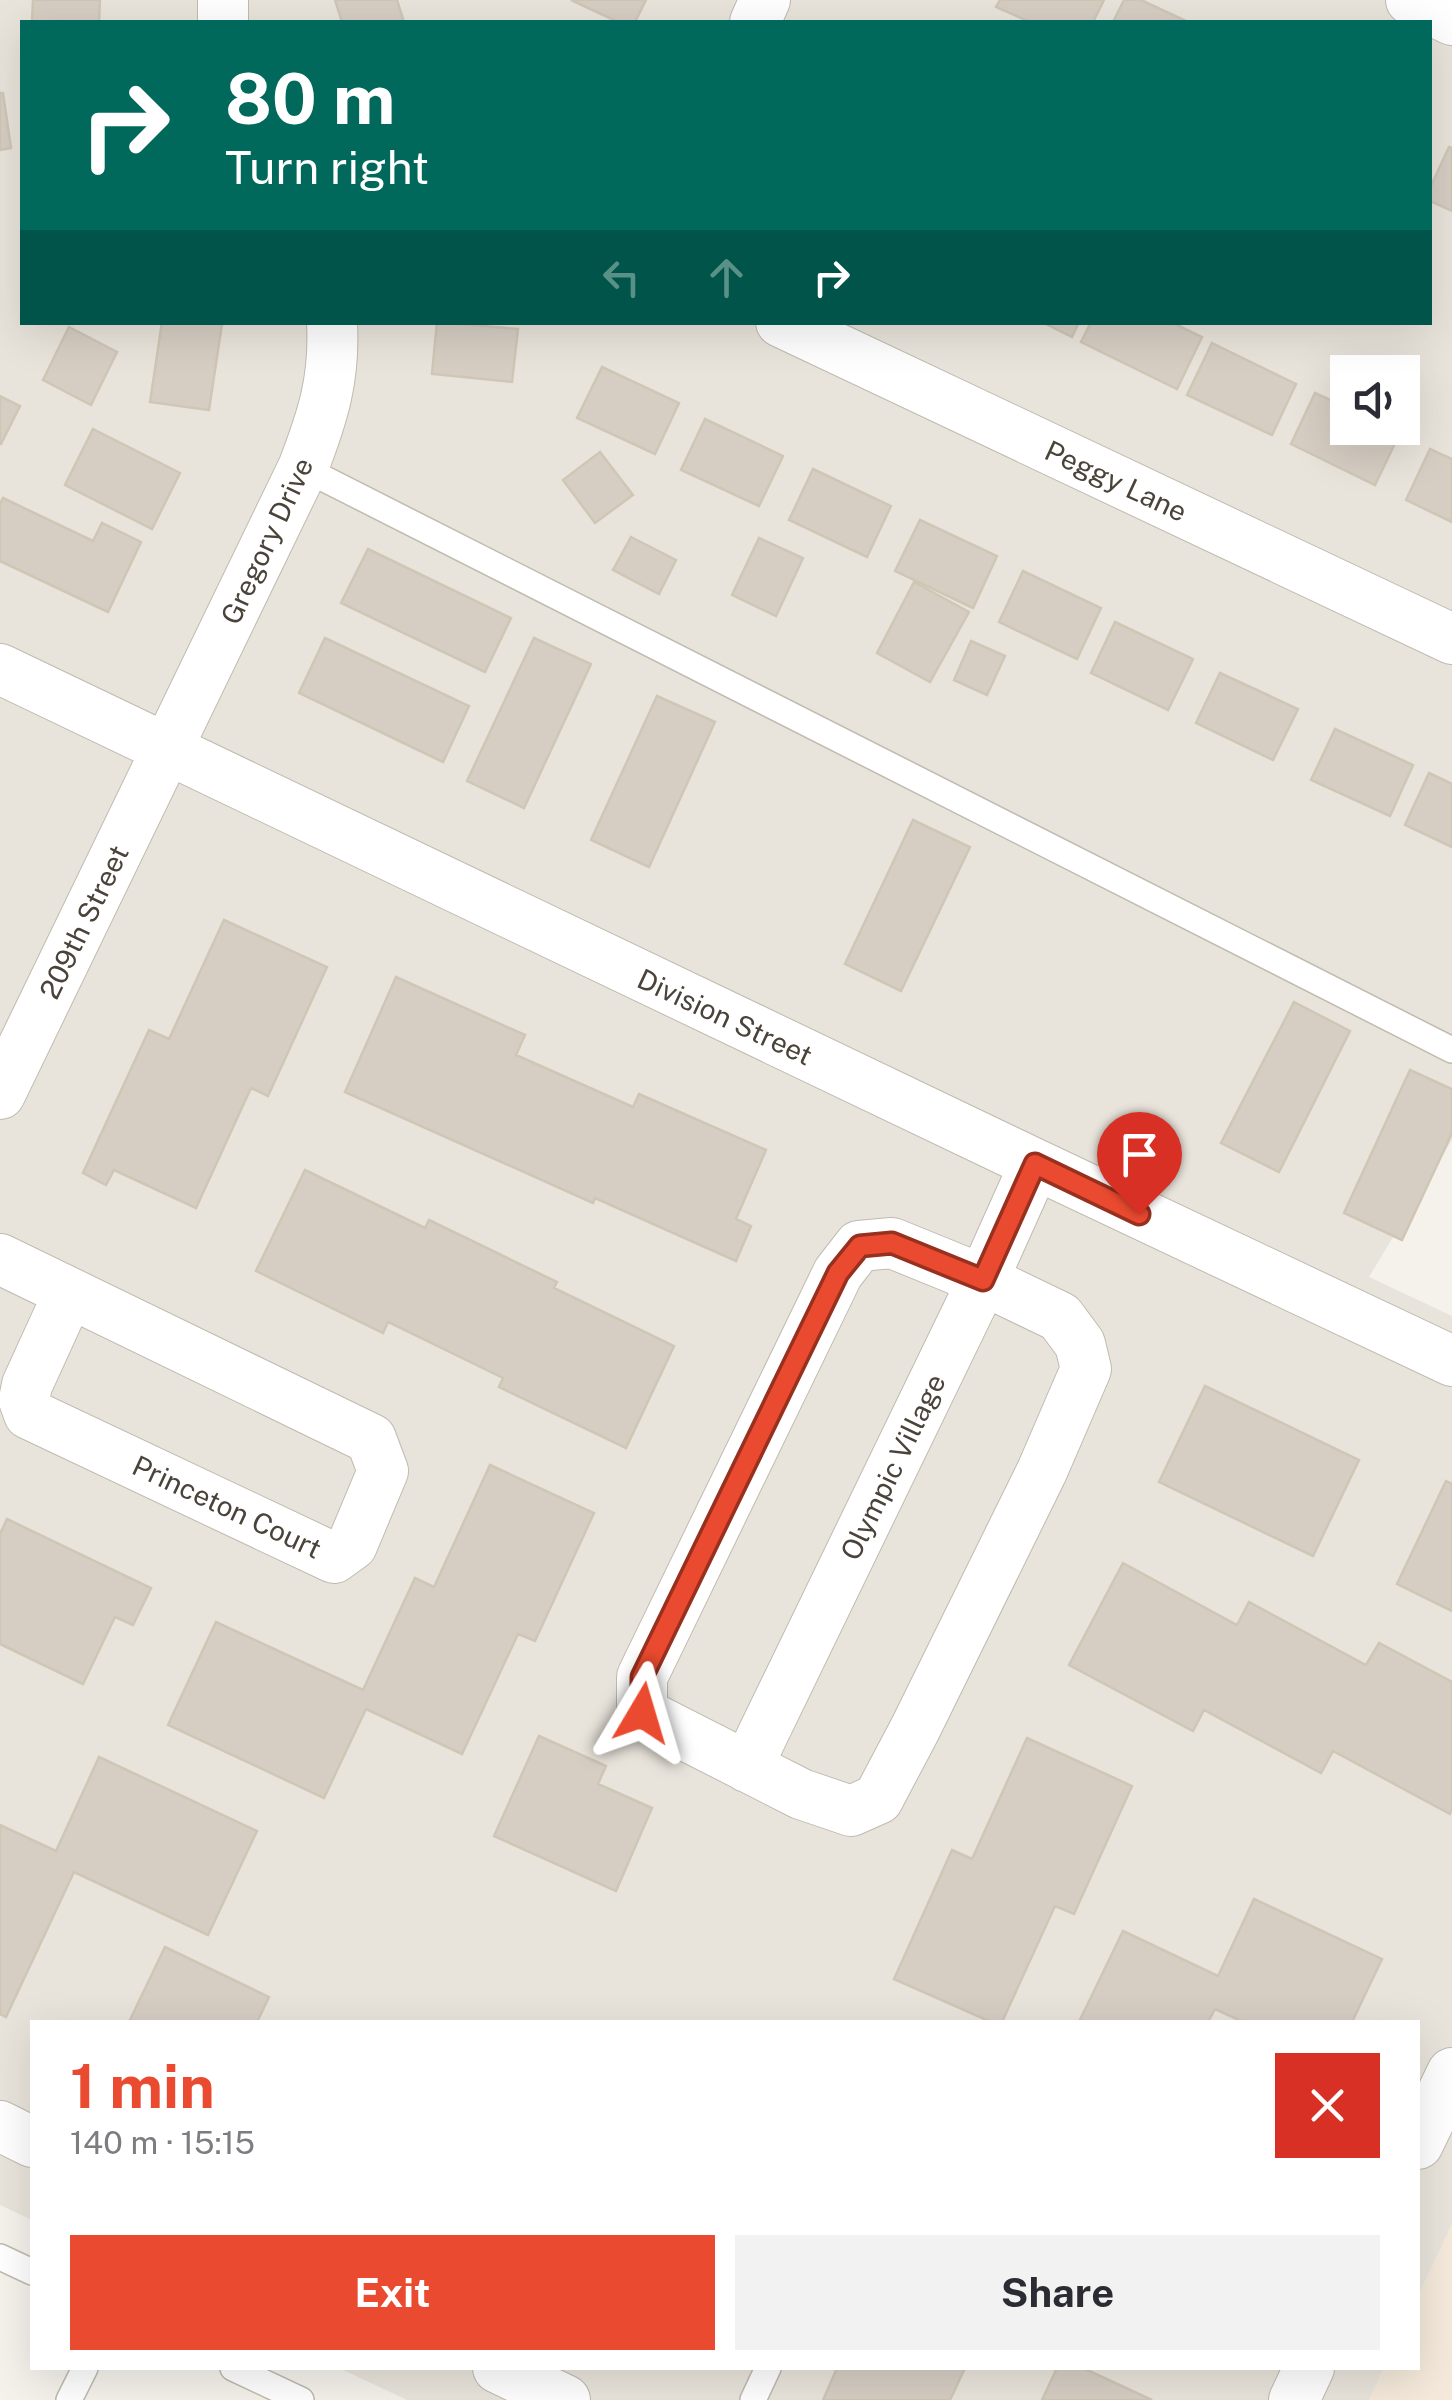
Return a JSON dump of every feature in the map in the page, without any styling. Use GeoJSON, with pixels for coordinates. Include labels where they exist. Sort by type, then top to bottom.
{"type":"FeatureCollection","features":[{"type":"Feature","properties":{"kind":"street"},"geometry":{"type":"LineString","coordinates":[[1410,0],[1452,20]]}},
{"type":"Feature","properties":{"kind":"street","name":"Gregory Drive"},"geometry":{"type":"LineString","coordinates":[[168,750],[303,468],[324,412],[334,353],[332,325]]}},
{"type":"Feature","properties":{"kind":"street","name":"Peggy Lane"},"geometry":{"type":"LineString","coordinates":[[787,325],[1452,639]]}},
{"type":"Feature","properties":{"kind":"street","name":"Division Street"},"geometry":{"type":"LineString","coordinates":[[0,669],[1452,1361]]}},
{"type":"Feature","properties":{"kind":"street","name":"209th Street"},"geometry":{"type":"LineString","coordinates":[[0,1094],[168,750]]}},
{"type":"Feature","properties":{"kind":"street","name":"Olympic Village"},"geometry":{"type":"LineString","coordinates":[[747,1767],[983,1280],[1035,1164]]}},
{"type":"Feature","properties":{"kind":"street"},"geometry":{"type":"LineString","coordinates":[[892,1243],[1060,1317],[1080,1344],[1086,1369],[1042,1472],[878,1799],[851,1811],[802,1794],[747,1767],[642,1713],[642,1677],[838,1273],[860,1246],[892,1243]]}},
{"type":"Feature","properties":{"kind":"street","name":"Princeton Court"},"geometry":{"type":"LineString","coordinates":[[0,1259],[371,1439],[383,1471],[352,1546],[334,1558],[29,1414],[24,1400],[27,1385],[70,1293]]}},
{"type":"Feature","properties":{"kind":"street"},"geometry":{"type":"LineString","coordinates":[[1420,2140],[1452,2073]]}},
{"type":"Feature","properties":{"kind":"street"},"geometry":{"type":"LineString","coordinates":[[0,2126],[30,2141]]}},
{"type":"Feature","properties":{"kind":"street"},"geometry":{"type":"LineString","coordinates":[[502,2370],[565,2400]]}},
{"type":"Feature","properties":{"kind":"street"},"geometry":{"type":"LineString","coordinates":[[1294,2400],[1309,2370]]}},
{"type":"Feature","properties":{"kind":"lane"},"geometry":{"type":"LineString","coordinates":[[303,468],[1452,1050]]}},
{"type":"Feature","properties":{"kind":"lane"},"geometry":{"type":"LineString","coordinates":[[0,2256],[30,2271]]}},
{"type":"Feature","properties":{"kind":"lane"},"geometry":{"type":"LineString","coordinates":[[69,2400],[84,2370]]}},
{"type":"Feature","properties":{"kind":"lane"},"geometry":{"type":"LineString","coordinates":[[236,2370],[301,2400]]}},
{"type":"Feature","properties":{"kind":"lane"},"geometry":{"type":"LineString","coordinates":[[753,2400],[767,2370]]}},
{"type":"Feature","properties":{"kind":"shaded area"},"geometry":{"type":"Polygon","coordinates":[[[0,0],[1452,0],[1452,1140],[1369,1277],[1452,1316],[1452,2224],[1420,2293],[1420,2020],[30,2020],[30,2219],[0,2205],[0,0]]]}},
{"type":"Feature","properties":{"kind":"shaded area"},"geometry":{"type":"Polygon","coordinates":[[[1452,2224],[1452,2400],[1369,2400],[1383,2370],[1420,2370],[1420,2293],[1452,2224]]]}},
{"type":"Feature","properties":{"kind":"shaded area"},"geometry":{"type":"Polygon","coordinates":[[[343,2370],[1383,2370],[1369,2400],[407,2400],[343,2370]]]}},
{"type":"Feature","properties":{"kind":"building"},"geometry":{"type":"Polygon","coordinates":[[[33,0],[100,0],[99,20],[32,20],[33,0]]]}},
{"type":"Feature","properties":{"kind":"building"},"geometry":{"type":"Polygon","coordinates":[[[335,0],[397,0],[403,20],[341,20],[335,0]]]}},
{"type":"Feature","properties":{"kind":"building"},"geometry":{"type":"Polygon","coordinates":[[[571,0],[646,0],[636,20],[614,20],[571,0]]]}},
{"type":"Feature","properties":{"kind":"building"},"geometry":{"type":"Polygon","coordinates":[[[1000,0],[1104,0],[1094,20],[1025,20],[996,7],[1000,0]]]}},
{"type":"Feature","properties":{"kind":"building"},"geometry":{"type":"Polygon","coordinates":[[[1124,0],[1141,0],[1184,20],[1114,20],[1124,0]]]}},
{"type":"Feature","properties":{"kind":"building"},"geometry":{"type":"Polygon","coordinates":[[[0,93],[11,148],[0,150],[0,93]]]}},
{"type":"Feature","properties":{"kind":"building"},"geometry":{"type":"Polygon","coordinates":[[[1449,147],[1452,148],[1452,211],[1432,202],[1432,184],[1449,147]]]}},
{"type":"Feature","properties":{"kind":"building"},"geometry":{"type":"Polygon","coordinates":[[[162,325],[222,325],[209,410],[150,402],[162,325]]]}},
{"type":"Feature","properties":{"kind":"building"},"geometry":{"type":"Polygon","coordinates":[[[437,325],[518,329],[512,382],[432,374],[437,325]]]}},
{"type":"Feature","properties":{"kind":"building"},"geometry":{"type":"Polygon","coordinates":[[[1048,325],[1078,325],[1072,337],[1048,325]]]}},
{"type":"Feature","properties":{"kind":"building"},"geometry":{"type":"Polygon","coordinates":[[[1090,325],[1177,325],[1202,337],[1177,389],[1081,342],[1090,325]]]}},
{"type":"Feature","properties":{"kind":"building"},"geometry":{"type":"Polygon","coordinates":[[[69,327],[117,352],[91,405],[43,380],[69,327]]]}},
{"type":"Feature","properties":{"kind":"building"},"geometry":{"type":"Polygon","coordinates":[[[1212,343],[1296,384],[1272,435],[1187,395],[1212,343]]]}},
{"type":"Feature","properties":{"kind":"building"},"geometry":{"type":"Polygon","coordinates":[[[602,367],[679,403],[655,454],[577,418],[602,367]]]}},
{"type":"Feature","properties":{"kind":"building"},"geometry":{"type":"Polygon","coordinates":[[[1315,393],[1330,400],[1330,445],[1394,445],[1375,485],[1291,444],[1315,393]]]}},
{"type":"Feature","properties":{"kind":"building"},"geometry":{"type":"Polygon","coordinates":[[[0,396],[20,406],[1,444],[0,444],[0,396]]]}},
{"type":"Feature","properties":{"kind":"building"},"geometry":{"type":"Polygon","coordinates":[[[705,419],[783,456],[759,506],[681,470],[705,419]]]}},
{"type":"Feature","properties":{"kind":"building"},"geometry":{"type":"Polygon","coordinates":[[[93,429],[180,473],[152,529],[65,485],[93,429]]]}},
{"type":"Feature","properties":{"kind":"building"},"geometry":{"type":"Polygon","coordinates":[[[1430,449],[1452,459],[1452,522],[1406,500],[1430,449]]]}},
{"type":"Feature","properties":{"kind":"building"},"geometry":{"type":"Polygon","coordinates":[[[600,452],[633,495],[595,523],[563,480],[600,452]]]}},
{"type":"Feature","properties":{"kind":"building"},"geometry":{"type":"Polygon","coordinates":[[[813,469],[891,506],[867,557],[789,520],[813,469]]]}},
{"type":"Feature","properties":{"kind":"building"},"geometry":{"type":"Polygon","coordinates":[[[3,498],[93,541],[102,523],[141,542],[108,612],[0,561],[3,498]]]}},
{"type":"Feature","properties":{"kind":"building"},"geometry":{"type":"Polygon","coordinates":[[[920,520],[997,556],[973,608],[895,571],[920,520]]]}},
{"type":"Feature","properties":{"kind":"building"},"geometry":{"type":"Polygon","coordinates":[[[631,537],[676,560],[659,594],[613,570],[631,537]]]}},
{"type":"Feature","properties":{"kind":"building"},"geometry":{"type":"Polygon","coordinates":[[[759,538],[803,558],[776,616],[732,595],[759,538]]]}},
{"type":"Feature","properties":{"kind":"building"},"geometry":{"type":"Polygon","coordinates":[[[368,549],[511,618],[485,672],[341,603],[368,549]]]}},
{"type":"Feature","properties":{"kind":"building"},"geometry":{"type":"Polygon","coordinates":[[[1023,571],[1101,608],[1077,659],[999,622],[1023,571]]]}},
{"type":"Feature","properties":{"kind":"building"},"geometry":{"type":"Polygon","coordinates":[[[914,582],[969,612],[930,682],[877,653],[914,582]]]}},
{"type":"Feature","properties":{"kind":"building"},"geometry":{"type":"Polygon","coordinates":[[[1115,622],[1193,659],[1168,710],[1091,673],[1115,622]]]}},
{"type":"Feature","properties":{"kind":"building"},"geometry":{"type":"Polygon","coordinates":[[[325,638],[469,706],[443,762],[299,693],[325,638]]]}},
{"type":"Feature","properties":{"kind":"building"},"geometry":{"type":"Polygon","coordinates":[[[534,638],[591,664],[524,808],[467,781],[534,638]]]}},
{"type":"Feature","properties":{"kind":"building"},"geometry":{"type":"Polygon","coordinates":[[[971,641],[1005,656],[987,695],[954,680],[971,641]]]}},
{"type":"Feature","properties":{"kind":"building"},"geometry":{"type":"Polygon","coordinates":[[[1220,673],[1298,709],[1273,760],[1196,723],[1220,673]]]}},
{"type":"Feature","properties":{"kind":"building"},"geometry":{"type":"Polygon","coordinates":[[[657,696],[715,722],[649,867],[591,840],[657,696]]]}},
{"type":"Feature","properties":{"kind":"building"},"geometry":{"type":"Polygon","coordinates":[[[1335,729],[1413,765],[1390,816],[1311,780],[1335,729]]]}},
{"type":"Feature","properties":{"kind":"building"},"geometry":{"type":"Polygon","coordinates":[[[1429,773],[1452,784],[1452,847],[1405,825],[1429,773]]]}},
{"type":"Feature","properties":{"kind":"building"},"geometry":{"type":"Polygon","coordinates":[[[913,820],[970,847],[901,991],[845,964],[913,820]]]}},
{"type":"Feature","properties":{"kind":"building"},"geometry":{"type":"Polygon","coordinates":[[[224,920],[327,967],[268,1096],[251,1088],[196,1208],[114,1170],[106,1185],[83,1173],[149,1030],[169,1039],[224,920]]]}},
{"type":"Feature","properties":{"kind":"building"},"geometry":{"type":"Polygon","coordinates":[[[396,977],[525,1035],[516,1055],[633,1107],[639,1094],[766,1150],[736,1219],[751,1226],[736,1261],[595,1198],[593,1203],[345,1092],[396,977]]]}},
{"type":"Feature","properties":{"kind":"building"},"geometry":{"type":"Polygon","coordinates":[[[1294,1002],[1350,1031],[1279,1172],[1221,1143],[1294,1002]]]}},
{"type":"Feature","properties":{"kind":"building"},"geometry":{"type":"Polygon","coordinates":[[[1410,1070],[1452,1089],[1452,1133],[1402,1240],[1344,1213],[1410,1070]]]}},
{"type":"Feature","properties":{"kind":"building"},"geometry":{"type":"Polygon","coordinates":[[[305,1170],[425,1228],[429,1220],[557,1282],[554,1288],[674,1346],[626,1448],[499,1387],[503,1378],[388,1322],[383,1333],[256,1271],[305,1170]]]}},
{"type":"Feature","properties":{"kind":"building"},"geometry":{"type":"Polygon","coordinates":[[[1205,1386],[1359,1460],[1313,1556],[1159,1482],[1205,1386]]]}},
{"type":"Feature","properties":{"kind":"building"},"geometry":{"type":"Polygon","coordinates":[[[490,1465],[594,1513],[535,1641],[518,1634],[462,1754],[366,1709],[324,1798],[168,1725],[216,1622],[363,1690],[415,1578],[434,1587],[490,1465]]]}},
{"type":"Feature","properties":{"kind":"building"},"geometry":{"type":"Polygon","coordinates":[[[1446,1481],[1452,1484],[1452,1611],[1397,1584],[1446,1481]]]}},
{"type":"Feature","properties":{"kind":"building"},"geometry":{"type":"Polygon","coordinates":[[[7,1519],[151,1588],[133,1625],[115,1617],[83,1684],[0,1644],[0,1534],[7,1519]]]}},
{"type":"Feature","properties":{"kind":"building"},"geometry":{"type":"Polygon","coordinates":[[[1123,1563],[1237,1625],[1249,1602],[1366,1665],[1379,1643],[1452,1682],[1450,1814],[1333,1751],[1321,1773],[1204,1710],[1193,1731],[1069,1665],[1123,1563]]]}},
{"type":"Feature","properties":{"kind":"building"},"geometry":{"type":"Polygon","coordinates":[[[539,1736],[606,1766],[598,1784],[652,1808],[616,1891],[494,1836],[539,1736]]]}},
{"type":"Feature","properties":{"kind":"building"},"geometry":{"type":"Polygon","coordinates":[[[1027,1738],[1132,1786],[1074,1914],[1055,1906],[1003,2020],[986,2020],[894,1979],[952,1850],[972,1859],[1027,1738]]]}},
{"type":"Feature","properties":{"kind":"building"},"geometry":{"type":"Polygon","coordinates":[[[99,1757],[257,1831],[208,1935],[74,1872],[6,2017],[0,2014],[0,1825],[56,1851],[99,1757]]]}},
{"type":"Feature","properties":{"kind":"building"},"geometry":{"type":"Polygon","coordinates":[[[1254,1899],[1382,1959],[1353,2020],[1239,2020],[1215,2009],[1209,2020],[1080,2020],[1123,1931],[1218,1976],[1254,1899]]]}},
{"type":"Feature","properties":{"kind":"building"},"geometry":{"type":"Polygon","coordinates":[[[165,1947],[269,1997],[258,2020],[130,2020],[165,1947]]]}},
{"type":"Feature","properties":{"kind":"building"},"geometry":{"type":"Polygon","coordinates":[[[836,2370],[964,2370],[950,2400],[823,2400],[836,2370]]]}},
{"type":"Feature","properties":{"kind":"building"},"geometry":{"type":"Polygon","coordinates":[[[1056,2370],[1087,2370],[1152,2400],[1042,2400],[1056,2370]]]}},
{"type":"Feature","properties":{"kind":"route"},"geometry":{"type":"LineString","coordinates":[[642,1713],[642,1677],[838,1273],[860,1246],[892,1243],[983,1280],[1035,1164],[1139,1214]]}}]}
